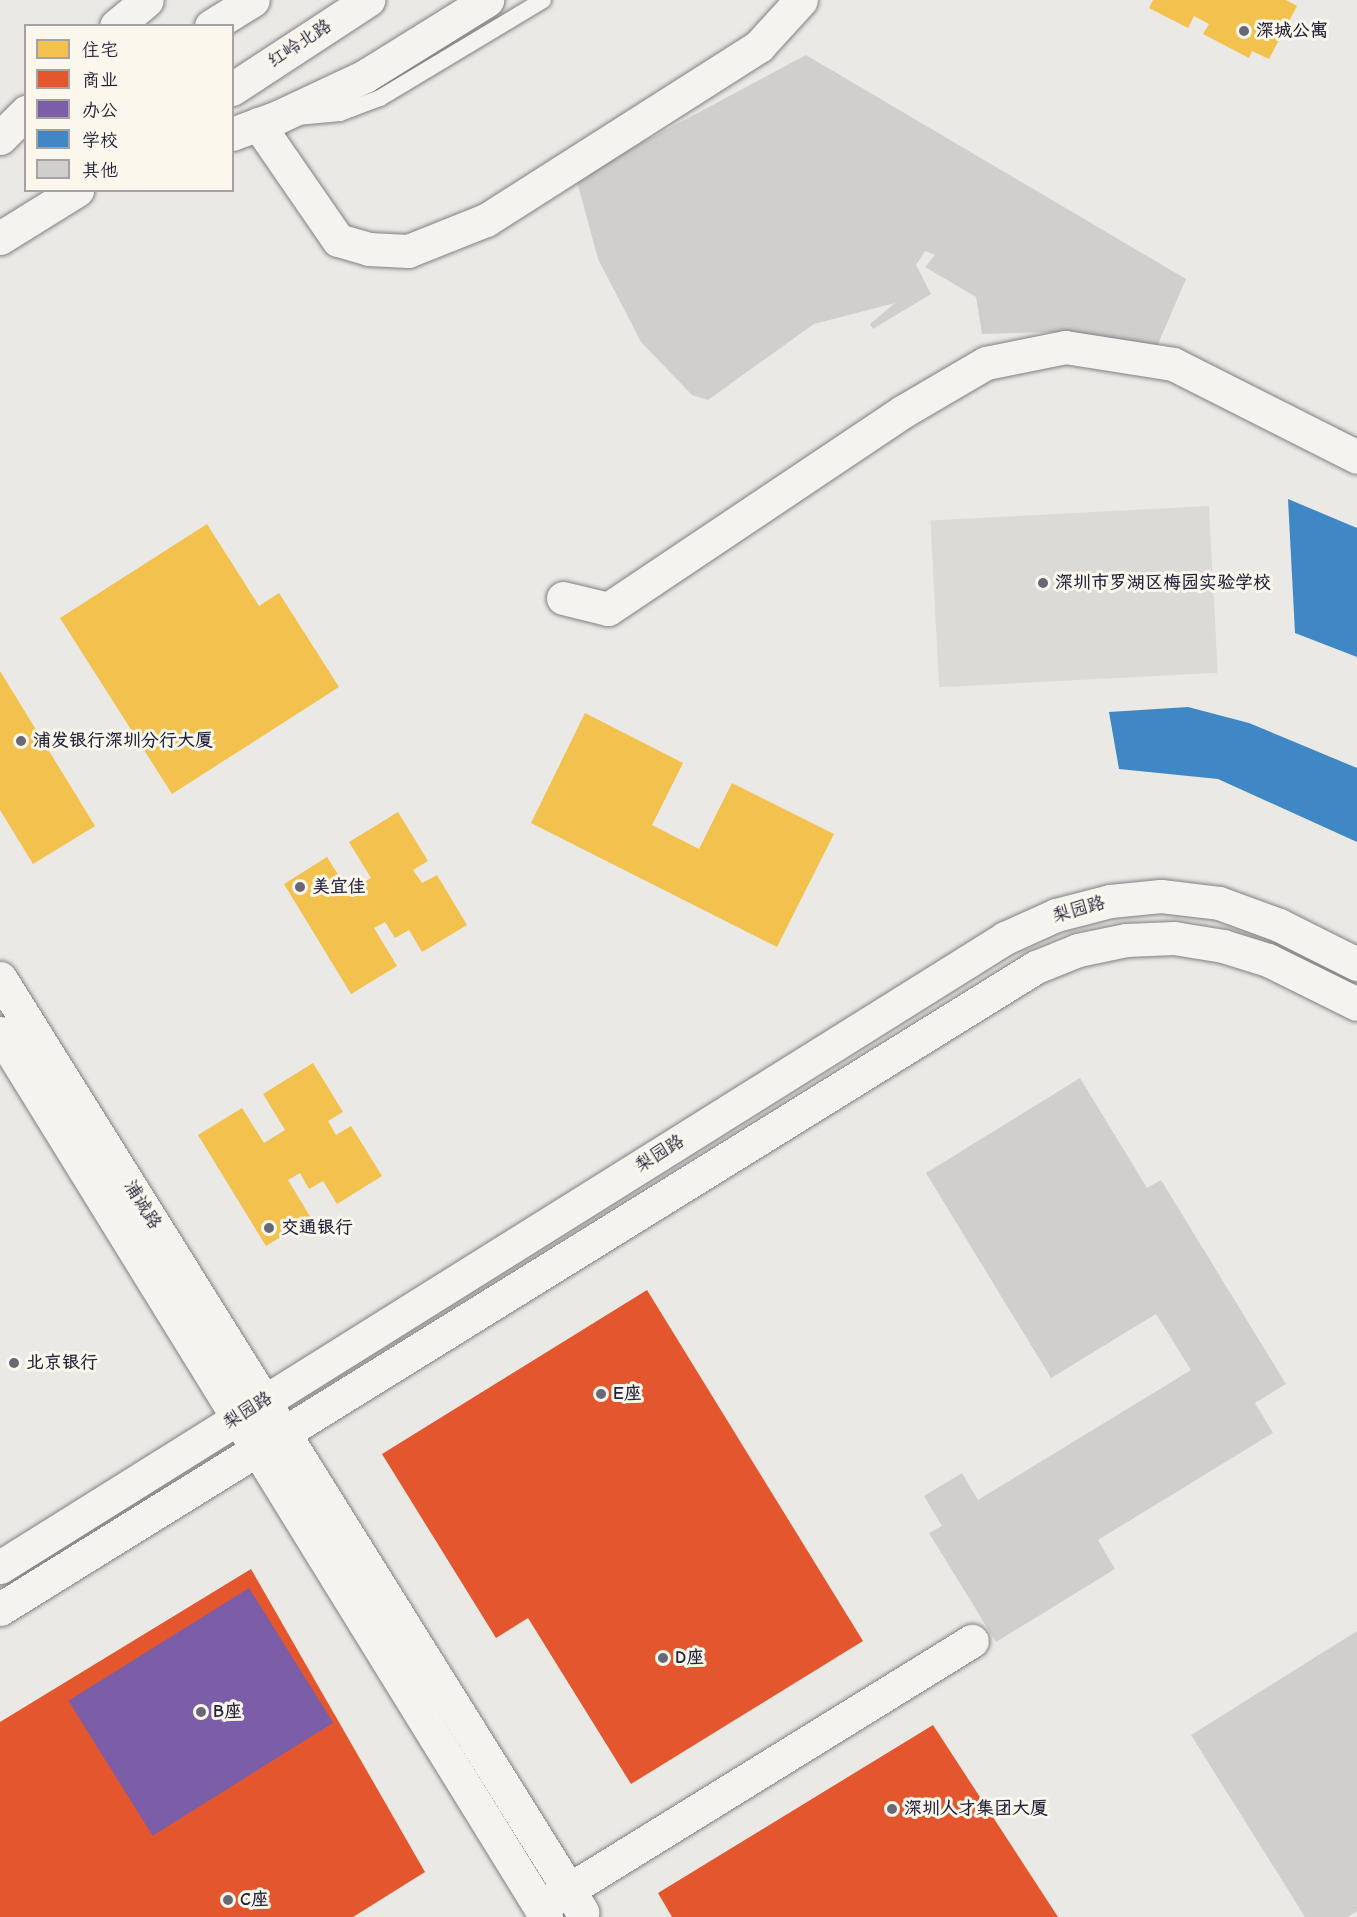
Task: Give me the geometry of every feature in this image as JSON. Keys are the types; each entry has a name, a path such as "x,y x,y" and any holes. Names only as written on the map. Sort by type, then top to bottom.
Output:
{"street":[{"path":"214,24 253,0"},
{"name":"红岭北路","path":"234,88 368,0"},
{"path":"488,0 365,76 256,125 338,240 369,249 408,251 486,220 759,46 801,0"},
{"path":"0,138 24,114"},
{"path":"0,153 24,138"},
{"path":"0,238 74,192"},
{"path":"562,598 608,609 902,412 986,363 1065,347 1173,364 1357,457"},
{"name":"梨园路","path":"0,1567 1005,938 1056,915 1110,901 1161,896 1219,903 1279,925 1357,963"},
{"name":"梨园路","path":"0,1609 1036,967 1078,950 1126,940 1174,938 1223,946 1268,960 1357,1004"},
{"name":"浦诚路","path":"0,978 270,1441"},
{"name":"浦诚路","path":"0,1033 251,1410"},
{"path":"270,1441 575,1904"},
{"path":"270,1441 537,1914 575,1904 972,1641"}],"lane":[{"path":"256,125 340,113 380,98 543,0"}],"shaded area":[{"path":"1209,506 1218,673 939,687 930,521"}],"building: 住宅":[{"name":"深城公寓","path":"1153,0 1286,0 1297,6 1269,59 1252,51 1249,58 1203,34 1209,24 1194,16 1188,28 1149,8"},
{"path":"207,524 259,606 279,593 339,687 172,794 60,618"},
{"name":"浦发银行深圳分行大厦","path":"0,671 95,826 33,864 0,810"},
{"path":"585,713 683,763 652,825 699,849 732,783 834,834 777,947 531,823"},
{"path":"398,812 428,861 413,870 422,883 437,875 467,925 422,952 409,930 395,938 385,922 374,928 397,966 351,994 284,884 327,857 349,892 371,878 349,842"},
{"path":"313,1063 343,1112 328,1121 336,1135 351,1126 382,1176 337,1204 323,1181 309,1189 300,1173 288,1180 311,1218 266,1246 198,1135 242,1108 264,1143 285,1130 263,1094"},
{"name":"E座","path":"641,1298 658,1325 644,1334 648,1342 656,1337 660,1344 666,1340 675,1354 657,1365 661,1373 681,1361 692,1378 688,1381 697,1395 700,1393 711,1410 697,1418 700,1422 713,1413 733,1444 696,1468 683,1447 676,1451 689,1470 656,1491 639,1465 655,1455 646,1441 633,1449 627,1439 636,1434 622,1411 606,1421 595,1404 581,1412 594,1432 547,1460 532,1435 536,1433 523,1413 519,1416 502,1387 548,1359 561,1379 569,1373 555,1351 569,1342 572,1347 585,1339 583,1335 599,1325 614,1347 620,1343 605,1320"},
{"name":"D座","path":"609,1562 625,1588 610,1597 619,1612 632,1604 637,1614 628,1620 643,1642 659,1632 670,1649 683,1641 671,1621 717,1593 733,1618 729,1620 741,1641 746,1638 763,1666 716,1695 704,1674 695,1680 709,1702 695,1711 692,1706 678,1714 681,1718 665,1728 651,1705 644,1710 658,1733 623,1754 606,1727 620,1718 616,1711 608,1716 604,1709 598,1713 589,1698 607,1687 603,1680 583,1691 572,1674 576,1671 568,1657 564,1660 554,1642 567,1634 565,1631 551,1639 531,1608 569,1585 582,1605 588,1602 576,1582"},
{"name":"C座","path":"237,1882 250,1904 246,1907 253,1917 147,1917 181,1896 191,1910"}],"building: 商业":[{"path":"647,1290 863,1641 631,1784 528,1618 496,1638 382,1454"},
{"path":"251,1569 425,1872 353,1917 0,1917 0,1722"},
{"name":"深圳人才集团大厦","path":"933,1725 1058,1917 672,1917 658,1893"}],"building: 办公":[{"name":"B座","path":"249,1588 333,1723 153,1836 68,1701"}],"building: 学校":[{"path":"1288,499 1357,528 1357,657 1295,633"},
{"path":"1188,707 1249,723 1357,768 1357,842 1218,779 1119,769 1109,712"}],"building: 其他":[{"path":"806,55 1186,279 1155,351 1054,332 982,334 976,297 925,267 935,255 925,251 916,265 931,294 873,329 870,324 895,303 814,324 708,400 692,395 641,342 598,259 576,178"},
{"path":"1080,1078 1147,1188 1161,1180 1286,1384 1255,1403 1273,1433 1098,1540 1115,1569 996,1642 929,1533 942,1526 924,1496 962,1473 978,1500 1191,1370 1156,1314 1051,1378 926,1173"},
{"path":"1357,1631 1357,1911 1348,1917 1305,1917 1191,1735"}],"place":[{"name":"深城公寓","path":"1244,31"},
{"name":"深圳市罗湖区梅园实验学校","path":"1043,583"},
{"name":"浦发银行深圳分行大厦","path":"21,741"},
{"name":"美宜佳","path":"300,887"},
{"name":"交通银行","path":"269,1228"},
{"name":"北京银行","path":"14,1363"},
{"name":"E座","path":"601,1394"},
{"name":"D座","path":"663,1658"},
{"name":"B座","path":"201,1712"},
{"name":"深圳人才集团大厦","path":"892,1809"},
{"name":"C座","path":"228,1900"}]}
